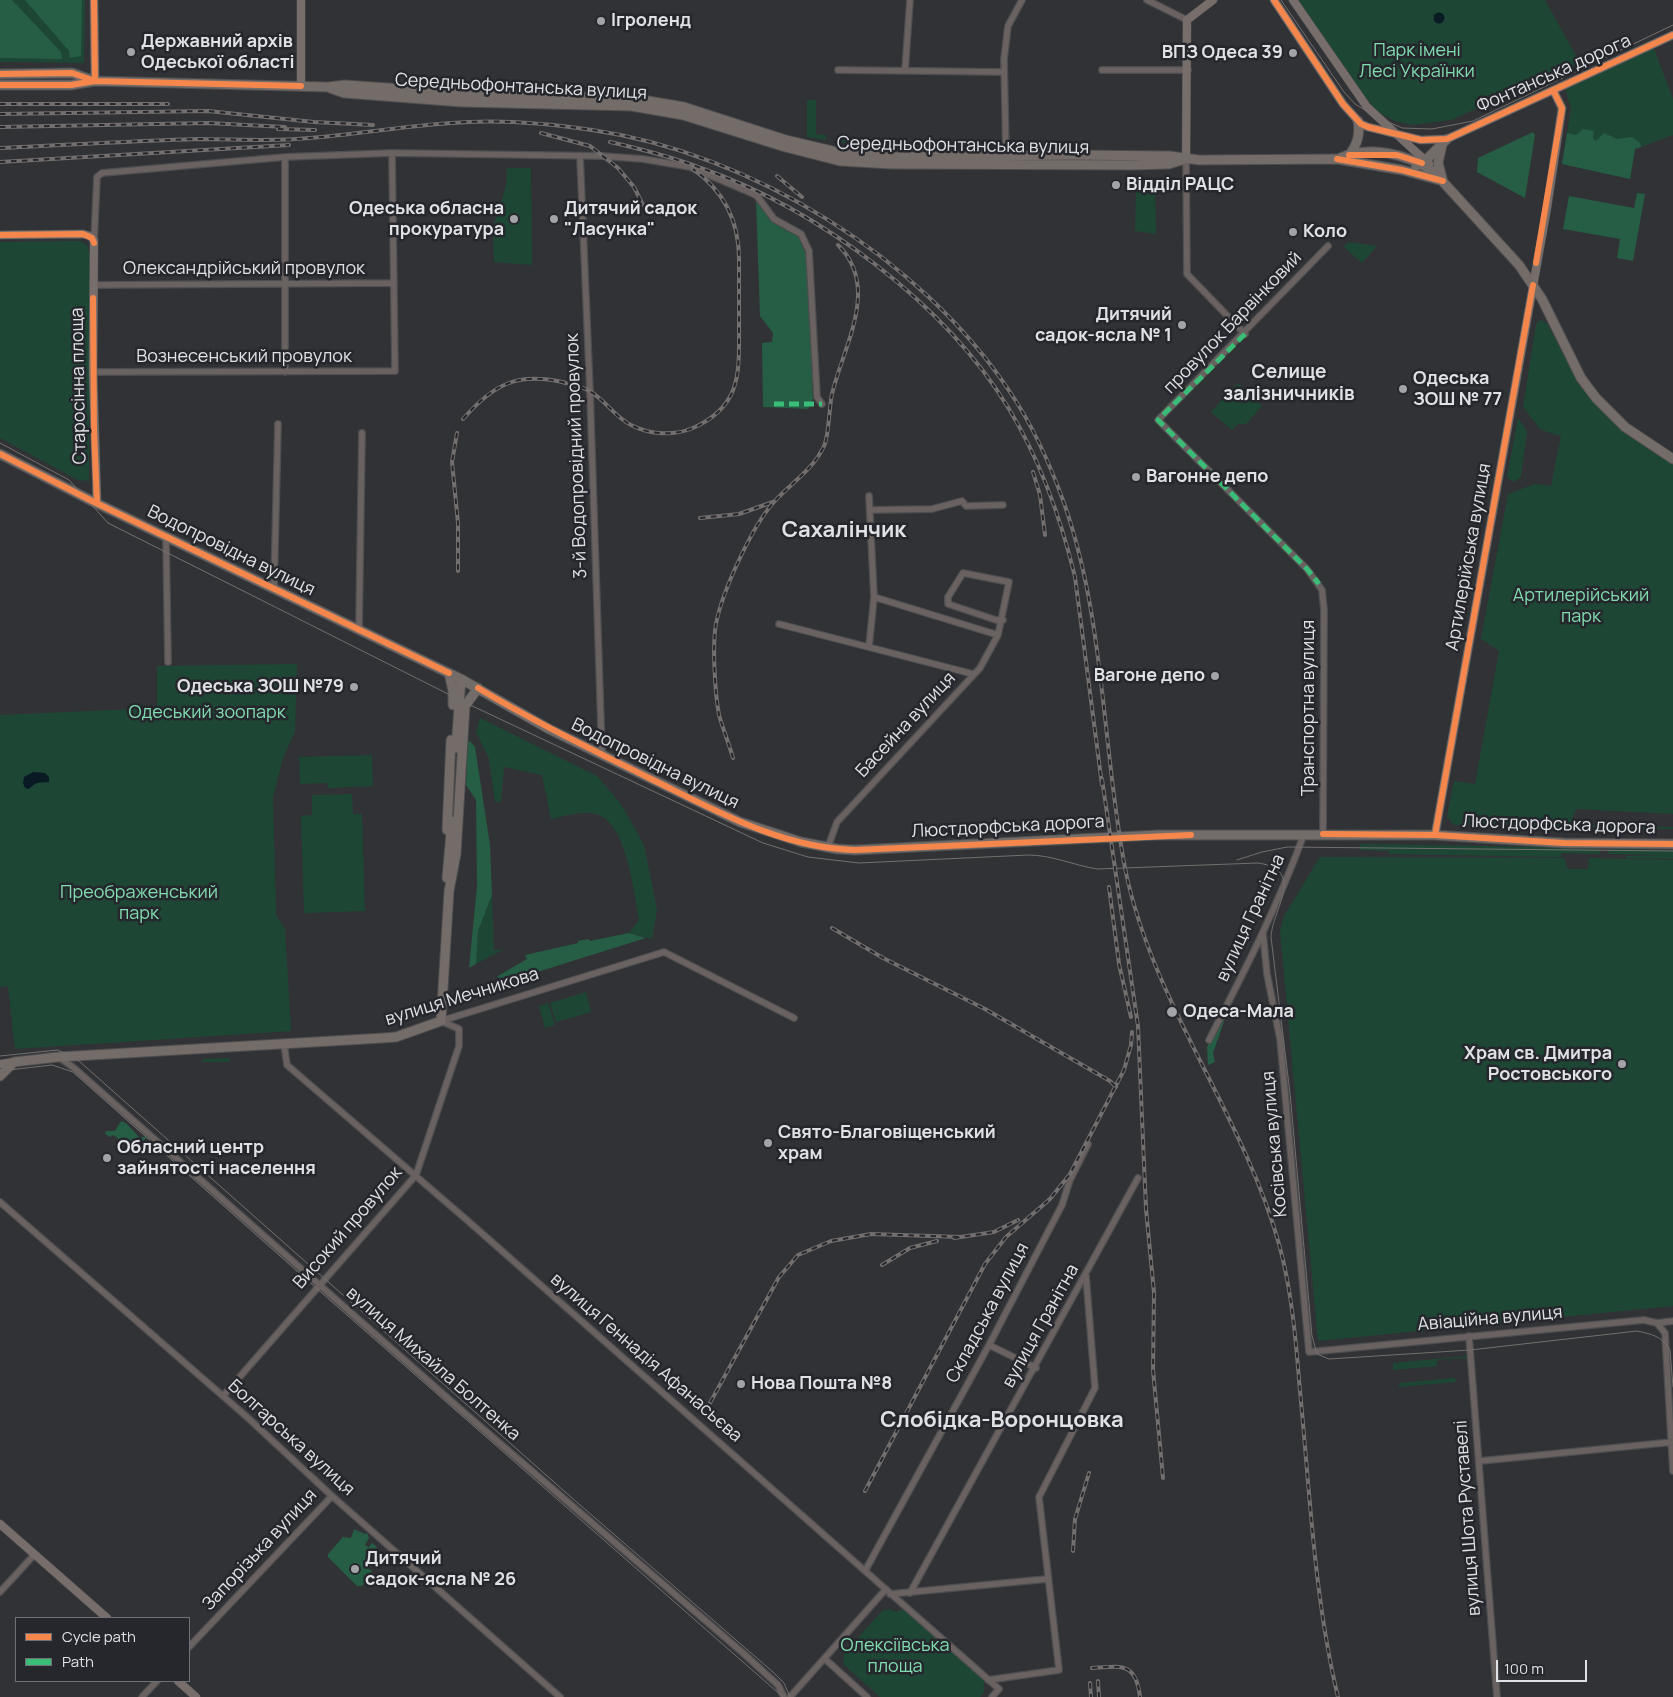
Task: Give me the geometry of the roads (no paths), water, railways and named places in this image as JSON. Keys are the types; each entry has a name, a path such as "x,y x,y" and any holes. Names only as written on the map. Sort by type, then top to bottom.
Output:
{"main road":[{"path":"94,0 94,81"},
{"path":"301,0 301,86"},
{"path":"1186,159 1188,20 1213,0"},
{"path":"1274,0 1343,104 1358,120 1368,127 1398,135 1445,141"},
{"path":"1293,0 1367,107 1424,162"},
{"name":"Фонтанська дорога","path":"1445,141 1673,35"},
{"name":"Середньофонтанська вулиця","path":"0,74 72,73 94,81"},
{"name":"Середньофонтанська вулиця","path":"0,85 71,85 94,81 328,87 345,85 461,93 631,98 684,107 786,140 841,153 891,156 1170,156 1186,159 1337,159 1402,170 1443,181"},
{"name":"Середньофонтанська вулиця","path":"328,87 344,93 460,102 631,106 683,115 793,150 828,159 856,162 942,165 1169,164 1186,159"},
{"name":"Артилерійська вулиця","path":"1435,835 1562,115 1562,108 1553,90"},
{"path":"1358,120 1364,118 1367,107"},
{"path":"1349,154 1357,142 1360,132 1358,120"},
{"path":"1402,170 1424,162 1445,141"},
{"path":"1445,141 1438,163 1443,181 1519,265 1542,299 1581,378 1596,398 1625,427 1673,459"},
{"name":"Середньофонтанська вулиця","path":"1337,159 1349,154 1397,155 1424,162 1443,181"},
{"path":"0,235 83,234 92,238 94,243"},
{"name":"Старосінна площа","path":"94,243 93,372 97,503"},
{"name":"Водопровідна вулиця","path":"0,454 461,679 549,729 748,826 796,841 828,848"},
{"path":"449,674 453,691 446,824 453,869"},
{"path":"449,890 447,868 453,819 461,679"},
{"path":"441,1022 449,890 456,854 465,706 478,688"},
{"name":"Люстдорфська дорога","path":"828,848 855,850 1149,835 1304,834 1435,835 1564,843 1673,844"},
{"name":"вулиця Мечникова","path":"0,1064 58,1057 396,1037 441,1022"},
{"path":"0,1076 14,1062"},
{"path":"0,1524 106,1617"},
{"path":"179,1682 196,1697"}],"street":[{"path":"906,71 910,0"},
{"path":"1006,156 1004,72 1008,26 1022,0"},
{"path":"1147,0 1188,20"},
{"path":"838,70 1004,72"},
{"path":"1102,70 1188,70"},
{"path":"392,153 394,283"},
{"path":"94,243 97,177 99,174 285,157 392,153 580,156 643,159 690,167 757,196 774,218 801,234 809,251 817,397 822,404"},
{"name":"3-й Водопровідний провулок","path":"580,156 602,755"},
{"path":"285,157 285,372"},
{"path":"1186,159 1187,274 1244,334"},
{"name":"провулок Барвінковий","path":"1319,584 1307,569 1158,420 1328,246"},
{"name":"Олександрійський провулок","path":"93,285 394,283"},
{"name":"Вознесенський провулок","path":"93,372 395,371 394,283"},
{"path":"274,588 278,424"},
{"path":"358,629 362,432"},
{"path":"869,496 874,597 869,647"},
{"path":"870,510 932,509 962,501 966,506 1003,505"},
{"path":"166,536 168,662"},
{"name":"Басейна вулиця","path":"828,848 837,822 980,668 998,635 1003,620 1009,582 964,573 948,597 948,604 996,620 1003,620"},
{"name":"Транспортна вулиця","path":"1319,584 1322,590 1324,610 1323,834"},
{"path":"874,597 998,635"},
{"path":"779,624 973,674"},
{"name":"вулиця Гранітна","path":"1209,1040 1263,934 1287,880 1304,834"},
{"name":"Косівська вулиця","path":"1263,934 1267,974 1280,1038 1309,1352"},
{"name":"вулиця Мечникова","path":"441,1022 664,952 794,1018"},
{"name":"Високий провулок","path":"223,1396 416,1175 460,1046 459,1029 441,1022"},
{"name":"вулиця Геннадія Афанасьєва","path":"284,1044 287,1065 416,1175 999,1689 992,1697"},
{"name":"вулиця Михайла Болтенка","path":"58,1057 72,1066 742,1653 778,1686 784,1697"},
{"name":"Складська вулиця","path":"866,1571 989,1345 1062,1205 1070,1180 1088,1144"},
{"name":"вулиця Гранітна","path":"910,1593 1036,1368 1138,1178"},
{"name":"Болгарська вулиця","path":"0,1202 223,1396 332,1496 560,1697"},
{"path":"988,1680 1059,1670 1039,1497 1095,1388 1086,1276"},
{"name":"Авіаційна вулиця","path":"1309,1352 1644,1320 1657,1323 1673,1322"},
{"path":"1657,1323 1665,1333 1673,1471"},
{"name":"вулиця Шота Руставелі","path":"1469,1336 1497,1697"},
{"path":"989,1345 1036,1368"},
{"path":"1480,1461 1672,1443"},
{"name":"Запорізька вулиця","path":"190,1646 332,1496"},
{"path":"0,1592 34,1555"},
{"path":"790,1697 888,1592 910,1593 1047,1579"},
{"path":"825,1660 866,1697"},
{"path":"142,1697 156,1682"}],"water":[{"path":"1439,12 1445,18 1439,24 1433,18"},
{"path":"33,772 45,773 49,777 49,782 36,784 29,789 25,788 23,783 24,777"}],"tram line":[{"path":"1281,0 1344,92 1355,104 1375,116 1402,128 1432,129 1473,121 1673,25"},
{"path":"0,443 69,480 108,523 466,703 763,843 808,857 859,863 1037,855 1097,869 1258,863 1273,867 1281,874 1284,882 1271,937 1290,1093 1312,1336 1317,1354 1329,1359 1470,1350 1637,1331 1660,1339 1667,1345 1670,1350 1673,1387"},
{"path":"1237,860 1287,847 1673,851"},
{"path":"0,1056 58,1050 79,1061 572,1498 773,1672 784,1683 790,1697"},
{"path":"0,1071 52,1065 73,1072 307,1280 783,1697"}],"railway":[{"path":"0,104 168,104"},
{"path":"0,114 208,111 314,122 373,125"},
{"path":"0,148 198,139 295,139 449,123 484,122 561,126 652,142 712,162 771,188 827,219 881,256 929,298 973,343 1010,392 1034,432 1064,503 1088,592 1117,822 1125,868 1138,918 1155,965 1263,1195 1279,1244 1287,1280 1295,1335 1318,1583 1323,1621 1338,1697"},
{"path":"0,127 208,123 285,127"},
{"path":"278,129 315,130"},
{"path":"541,133 590,146 618,168 634,187 643,205"},
{"path":"610,142 679,160 745,186 789,208 833,234 875,264 914,297 950,332 982,370 1020,428 1040,469 1063,533 1075,577 1102,785"},
{"path":"0,162 289,145"},
{"path":"463,419 485,397 495,390 518,380 531,379 546,379 584,388 596,396 625,422 646,431 662,433 686,431 709,419 721,409 729,399 734,386 739,359 738,245 733,220 728,208 713,187 693,169"},
{"path":"777,176 802,197"},
{"path":"733,758 719,715 714,656 716,624 731,578 756,527 774,502 814,462 826,441 832,394 850,337 858,298 857,279 851,262 838,245"},
{"path":"457,433 452,462 458,523 458,571"},
{"path":"1033,472 1040,495 1045,535"},
{"path":"700,518 739,514 773,502"},
{"path":"1102,779 1138,1026 1146,1209 1154,1293 1153,1370 1163,1478"},
{"path":"1109,887 1119,964 1131,1017"},
{"path":"832,928 883,958 985,1009 1110,1081 1116,1087"},
{"path":"865,1491 985,1264 1006,1237 1050,1199 1070,1174 1124,1070 1131,1045 1132,1032"},
{"path":"954,1238 994,1232 1018,1220"},
{"path":"705,1412 779,1277 798,1255 831,1241 871,1234 961,1237"},
{"path":"882,1265 910,1248 937,1241"},
{"path":"1073,1551 1075,1519 1089,1473"},
{"path":"1092,1668 1119,1667 1131,1672 1135,1677 1140,1697"},
{"path":"1098,1681 1099,1697"},
{"path":"1090,1683 1091,1697"}],"place":[{"name":"Ігроленд","path":"601,21"},
{"name":"Державний архів Одеської області","path":"131,52"},
{"name":"ВПЗ Одеса 39","path":"1293,53"},
{"name":"Відділ РАЦС","path":"1116,185"},
{"name":"Одеська обласна прокуратура","path":"514,219"},
{"name":"Дитячий садок \"Ласунка\"","path":"554,219"},
{"name":"Коло","path":"1293,232"},
{"name":"Дитячий садок-ясла № 1","path":"1182,325"},
{"name":"Одеська ЗОШ № 77","path":"1403,389"},
{"name":"Вагонне депо","path":"1136,477"},
{"name":"Вагоне депо","path":"1215,676"},
{"name":"Одеська ЗОШ №79","path":"354,687"},
{"name":"Одеса-Мала","path":"1172,1012"},
{"name":"Храм св. Дмитра Ростовського","path":"1622,1064"},
{"name":"Свято-Благовіщенський храм","path":"768,1143"},
{"name":"Обласний центр зайнятості населення","path":"107,1158"},
{"name":"Нова Пошта №8","path":"741,1384"},
{"name":"Дитячий садок-ясла № 26","path":"355,1569"}],"district":[{"name":"Селище залізничників","path":"1289,384"},
{"name":"Сахалінчик","path":"844,531"},
{"name":"Слобідка-Воронцовка","path":"1002,1421"}],"park label":[{"name":"Парк імені Лесі Українки","path":"1417,61"},
{"name":"Артилерійський парк","path":"1581,606"},
{"name":"Одеський зоопарк","path":"207,713"},
{"name":"Преображенський парк","path":"139,903"},
{"name":"Олексіївська площа","path":"895,1656"}]}
